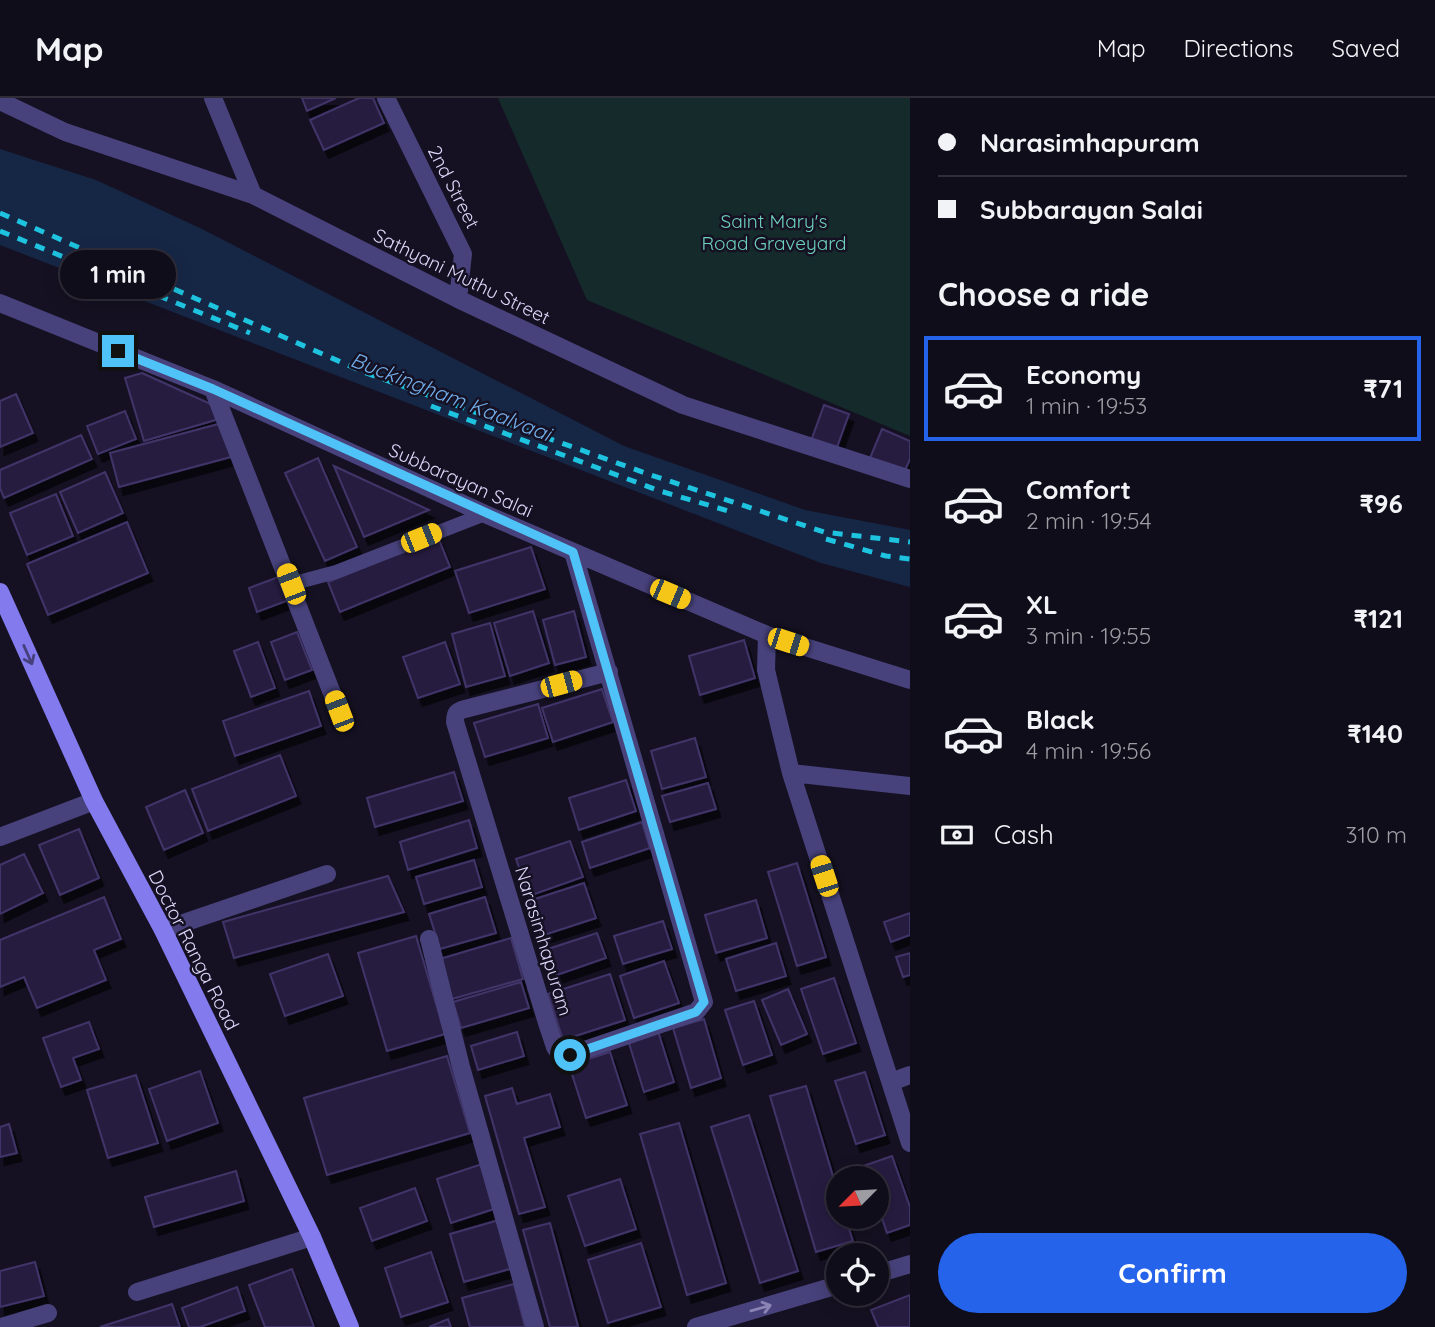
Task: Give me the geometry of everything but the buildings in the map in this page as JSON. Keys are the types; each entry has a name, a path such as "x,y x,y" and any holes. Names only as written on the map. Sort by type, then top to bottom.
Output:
{"main road":[{"name":"Doctor Ranga Road","path":"0,592 94,801 163,930 312,1237 350,1327"}],"street":[{"path":"213,98 253,195"},
{"name":"2nd Street","path":"386,98 464,254 458,299"},
{"name":"Sathyani Muthu Street","path":"0,101 65,132 253,195 458,299 683,405 910,479"},
{"name":"Subbarayan Salai","path":"0,303 213,389 485,514 767,635 910,680"},
{"path":"213,389 339,711"},
{"name":"Narasimhapuram","path":"573,552 609,672 704,1002 696,1012 570,1055 560,1054 548,1026 455,715 465,709 609,672"},
{"path":"767,635 766,670 791,774 910,1143"},
{"path":"791,774 910,786"},
{"path":"0,837 94,801"},
{"path":"163,930 327,874"},
{"path":"429,939 461,1067 535,1327"},
{"path":"891,1082 910,1075"},
{"path":"138,1292 312,1237"},
{"path":"889,1270 910,1264"},
{"path":"696,1327 826,1289"},
{"path":"1,1327 48,1314"}],"lane":[{"path":"291,584 336,572 485,514"}],"green space":[{"name":"Saint Mary's Road Graveyard","path":"498,98 910,98 910,436 587,300"}],"water":[{"name":"Buckingham Kaalvaai","path":"0,149 96,180 200,228 624,446 805,510 910,530 910,587 821,563 0,245"}],"railway":[{"path":"0,213 366,373 648,474 824,532 910,542"},
{"path":"0,231 250,333"},
{"path":"431,406 660,491 732,512"},
{"path":"826,539 886,556 910,559"}],"route":[{"path":"118,351 213,389 573,552 704,1002 696,1012 570,1055"}]}
